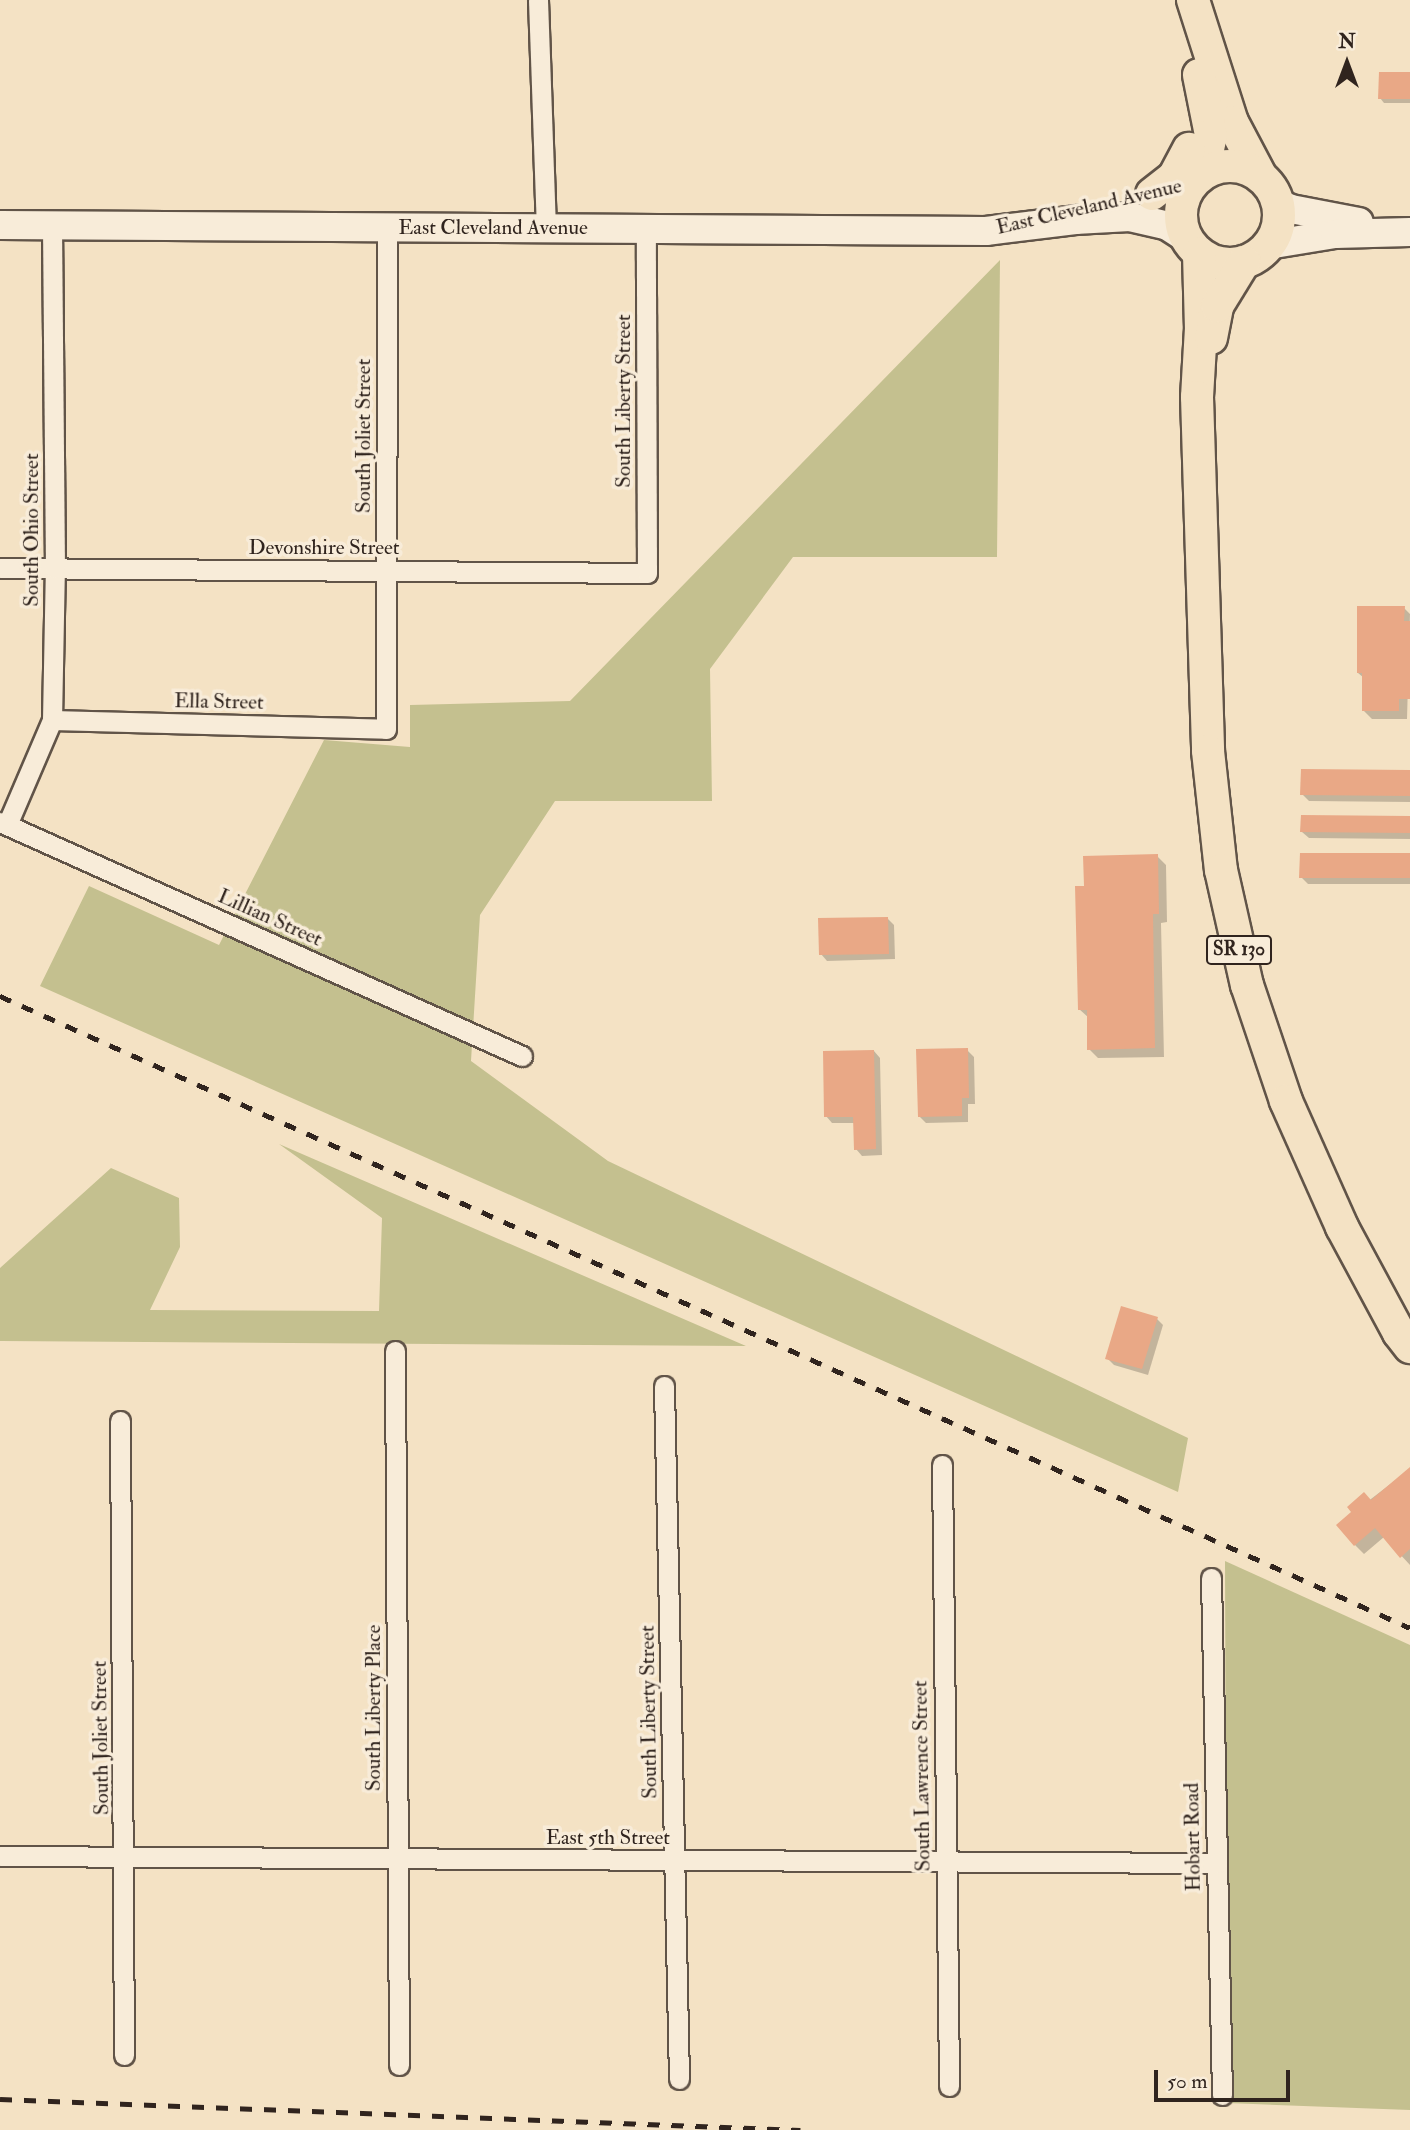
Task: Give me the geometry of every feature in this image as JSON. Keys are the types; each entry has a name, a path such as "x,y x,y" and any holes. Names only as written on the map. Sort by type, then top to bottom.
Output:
{"main road":[{"path":"1152,194 1174,177 1185,159 1198,117 1200,90 1193,0"},
{"path":"1193,0 1232,122 1260,175 1271,187 1278,202 1279,218 1217,306 1209,345 1200,433"},
{"path":"1200,90 1211,135 1197,178 1180,210 1193,246 1201,328 1197,397 1200,433"},
{"path":"1197,178 1232,166 1260,175"},
{"name":"East Cleveland Avenue","path":"986,231 1062,213 1120,204 1197,178"},
{"path":"1278,202 1291,209 1341,220 1410,230"},
{"name":"East Cleveland Avenue","path":"0,225 986,231 1075,220 1130,217 1166,225 1193,246"},
{"path":"1193,246 1213,261 1335,234 1410,230"},
{"name":"SR 130","path":"1200,433 1208,751 1221,870 1247,985 1286,1101 1342,1227 1399,1333 1410,1347"}],"street":[{"path":"538,0 546,228"},
{"name":"South Ohio Street","path":"4,824 52,720 55,568 52,226"},
{"name":"South Joliet Street","path":"386,729 387,227"},
{"name":"South Liberty Street","path":"646,229 647,573"},
{"name":"Devonshire Street","path":"0,568 647,573"},
{"name":"Ella Street","path":"52,720 386,729"},
{"name":"Lillian Street","path":"4,824 522,1056"},
{"name":"South Liberty Place","path":"395,1351 400,2066"},
{"name":"South Liberty Street","path":"664,1386 679,2079"},
{"name":"South Joliet Street","path":"120,1421 125,1857 124,2055"},
{"name":"South Lawrence Street","path":"942,1465 948,2086"},
{"name":"Hobart Road","path":"1210,1578 1222,2095"},
{"name":"East 5th Street","path":"0,1856 1217,1863"}],"shaded area":[{"path":"1000,260 997,557 793,557 710,669 712,801 555,801 480,915 471,1061 608,1161 1188,1438 1178,1492 40,986 89,886 219,945 324,740 410,747 410,705 570,701"},
{"path":"279,1144 746,1346 0,1341 0,1268 111,1168 179,1198 180,1247 150,1310 379,1311 382,1218"},
{"path":"1225,1561 1410,1645 1410,2110 1227,2103"}],"building":[{"path":"1379,72 1410,72 1410,99 1378,99"},
{"path":"1357,606 1405,606 1404,621 1410,621 1410,699 1399,699 1399,711 1362,711 1362,673 1357,673"},
{"path":"1301,769 1410,770 1410,796 1300,795"},
{"path":"1301,815 1410,816 1410,833 1300,832"},
{"path":"1300,853 1410,853 1410,878 1299,878"},
{"path":"1158,854 1159,914 1153,914 1155,1048 1087,1050 1087,1010 1078,1010 1075,886 1084,886 1083,856"},
{"path":"888,917 889,954 819,955 818,918"},
{"path":"968,1048 969,1098 962,1098 962,1116 918,1117 916,1049"},
{"path":"874,1050 876,1149 854,1150 853,1117 824,1117 823,1051"},
{"path":"1121,1306 1158,1317 1142,1369 1105,1359"},
{"path":"1410,1467 1410,1549 1400,1558 1375,1528 1354,1546 1336,1525 1351,1512 1347,1507 1364,1492 1371,1500"}],"railway":[{"path":"0,996 1410,1628"},
{"path":"0,2099 800,2130"}]}
